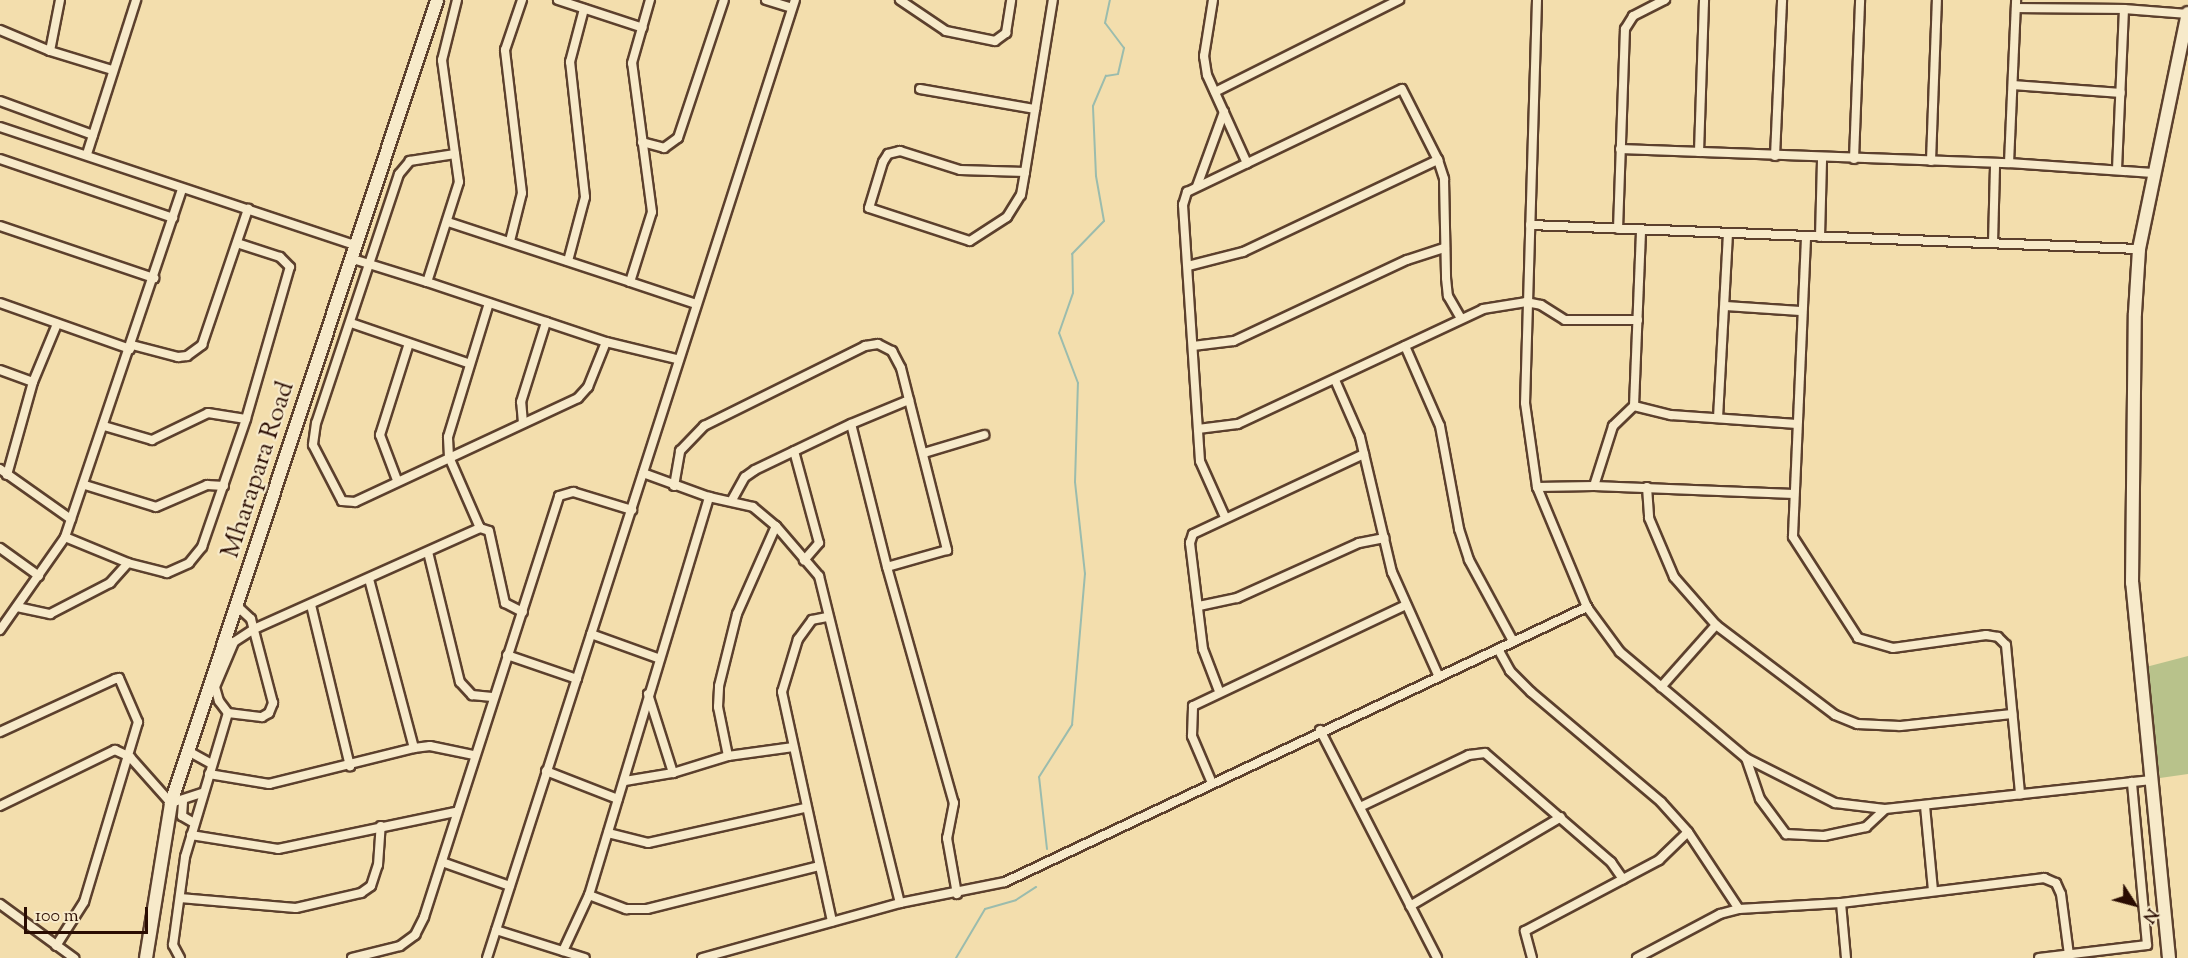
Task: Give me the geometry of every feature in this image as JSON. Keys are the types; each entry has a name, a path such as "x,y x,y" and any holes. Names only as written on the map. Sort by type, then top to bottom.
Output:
{"main road":[{"name":"Mharapara Road","path":"146,958 188,751 238,607 437,0"},
{"path":"2169,958 2131,546 2139,249 2153,173 2188,14"}],"street":[{"path":"50,51 60,0"},
{"path":"87,154 135,0"},
{"path":"428,282 459,182 442,60 457,0"},
{"path":"510,241 522,193 505,50 522,0"},
{"path":"558,0 643,28"},
{"path":"630,282 652,212 632,63 650,0"},
{"path":"642,142 664,148 678,138 724,0"},
{"path":"488,958 546,771 632,510 677,359 794,4 766,0"},
{"path":"900,0 946,31 995,41 1006,33 1011,0"},
{"path":"1025,172 960,170 900,150 888,154 883,162 869,208 970,241 1007,217 1021,195 1025,172 1053,0"},
{"path":"1213,0 1204,56 1215,92 1246,163"},
{"path":"1215,92 1399,0"},
{"path":"1537,0 1526,303 1525,403 1537,487 1587,607 1620,652 1746,758 1835,803 1885,809 2151,780"},
{"path":"1618,229 1625,29 1633,16 1665,0"},
{"path":"1699,152 1704,0"},
{"path":"1775,156 1782,0"},
{"path":"1854,159 1860,0"},
{"path":"1931,161 1937,0"},
{"path":"2009,163 2016,4 2188,14"},
{"path":"568,261 585,197 570,62 584,9"},
{"path":"2117,170 2124,9"},
{"path":"0,30 50,51 112,70"},
{"path":"2013,85 2121,93"},
{"path":"920,89 1035,109"},
{"path":"1225,517 1200,461 1183,205 1187,192 1402,89 1438,160 1447,208 1445,248 1448,296 1460,317"},
{"path":"0,101 93,135"},
{"path":"1197,186 1224,112"},
{"path":"0,127 87,154 182,189 357,246"},
{"path":"1620,149 2009,163 2153,173"},
{"path":"456,154 410,161 404,166 312,435 312,446 342,501 349,504 585,392 606,342"},
{"path":"1820,237 1822,158"},
{"path":"0,159 173,218"},
{"path":"1188,266 1243,252 1438,160"},
{"path":"1993,243 1995,164"},
{"path":"0,630 64,537 85,485 182,189"},
{"path":"0,303 131,347 178,357 187,356 202,345 248,209"},
{"path":"448,222 696,304"},
{"path":"0,225 154,278"},
{"path":"1530,225 1806,238 2139,249"},
{"path":"1594,486 1612,426 1634,406 1641,231"},
{"path":"1718,418 1726,306 1728,234"},
{"path":"1806,238 1800,312 1793,537 1858,638 1893,648 1998,637 2006,645 2020,794"},
{"path":"64,537 128,563 166,573 189,563 202,547 246,419 290,267 280,257 237,243"},
{"path":"1193,346 1234,341 1407,260 1445,248"},
{"path":"353,259 371,263 606,342 677,359"},
{"path":"480,528 449,457 450,422 489,303"},
{"path":"1198,429 1238,424 1335,380 1460,317 1483,309 1526,303 1541,304 1565,320 1638,320"},
{"path":"1726,306 1800,312"},
{"path":"523,423 521,402 546,322"},
{"path":"351,323 468,363"},
{"path":"57,324 33,382 4,472 71,519"},
{"path":"397,480 380,435 409,343"},
{"path":"675,486 680,451 692,434 865,346 879,344 892,351 901,369 947,550 887,567"},
{"path":"1405,346 1440,426 1469,560 1513,641"},
{"path":"0,370 33,382"},
{"path":"1335,380 1364,454 1392,572 1438,675"},
{"path":"732,500 745,477 851,424 909,400"},
{"path":"1634,406 1718,418 1797,424"},
{"path":"104,426 152,440 208,413 246,419"},
{"path":"851,424 887,567 954,803 947,838 957,894"},
{"path":"924,453 984,435"},
{"path":"794,451 819,543 804,560"},
{"path":"1219,691 1203,649 1191,538 1196,532 1225,517 1364,454"},
{"path":"643,473 709,497 732,500 753,507 776,526 819,576 827,617 900,903"},
{"path":"85,485 156,507 207,485 224,486"},
{"path":"1537,487 1594,486 1794,494"},
{"path":"1647,488 1649,518 1674,577 1716,625 1835,715 1857,724 1900,726 2012,714"},
{"path":"352,958 400,946 415,935 442,862 455,812 492,697 523,612 559,496 573,492 632,510"},
{"path":"563,951 589,895 709,497"},
{"path":"728,756 718,707 719,686 737,614 776,526"},
{"path":"238,607 251,619 254,629 273,703 270,713 262,717 228,713 219,700 215,687 234,642 254,629 480,528 489,531 505,603 523,612"},
{"path":"1199,606 1230,601 1359,543 1385,538"},
{"path":"0,548 39,576"},
{"path":"428,552 460,682 472,695 492,697"},
{"path":"17,607 50,614 110,583 128,563"},
{"path":"369,579 414,748"},
{"path":"311,605 350,766"},
{"path":"1212,783 1197,755 1190,715 1199,701 1406,605"},
{"path":"702,958 900,903 957,894 1005,882 1320,730 1587,607"},
{"path":"827,617 812,621 798,639 782,692 805,808 832,922"},
{"path":"1661,687 1716,625"},
{"path":"591,634 660,659"},
{"path":"1498,649 1510,671 1524,685 1661,802 1688,832 1739,909"},
{"path":"507,656 578,679"},
{"path":"0,732 119,678 138,722 130,757 84,902 56,946"},
{"path":"648,694 674,773"},
{"path":"180,958 173,945 191,836 202,793 228,713"},
{"path":"1320,730 1437,958"},
{"path":"209,774 269,784 350,766 414,748 430,746 474,755"},
{"path":"625,781 674,773 728,756 793,747"},
{"path":"0,806 115,750 130,757 177,802 182,816 194,824"},
{"path":"188,751 211,764"},
{"path":"1360,807 1479,752 1492,758 1561,817 1611,862 1623,879"},
{"path":"1746,758 1760,799 1786,834 1824,836 1866,827 1885,809"},
{"path":"546,771 618,799"},
{"path":"2039,958 2147,945 2132,782"},
{"path":"177,802 202,793"},
{"path":"1925,806 1933,890"},
{"path":"608,833 648,843 805,808"},
{"path":"191,836 278,849 455,812"},
{"path":"1410,906 1561,817"},
{"path":"180,898 296,908 361,892 371,886 378,865 381,826"},
{"path":"1533,958 1526,931 1659,860 1688,832"},
{"path":"442,862 510,886"},
{"path":"589,895 626,909 647,909 819,866"},
{"path":"1637,958 1719,914 1739,909 1841,903 2044,878 2056,883 2061,894 2069,955"},
{"path":"1841,903 1846,958"},
{"path":"0,904 74,958"},
{"path":"496,930 585,958"}],"green space":[{"path":"2188,656 2188,774 2160,778 2146,667"}],"waterway":[{"path":"1047,849 1039,777 1072,725 1085,574 1075,482 1078,383 1059,333 1073,293 1072,254 1104,221 1096,176 1093,106 1106,76 1118,74 1124,48 1105,23 1110,0"},
{"path":"956,958 985,909 1016,900 1036,887"}]}
